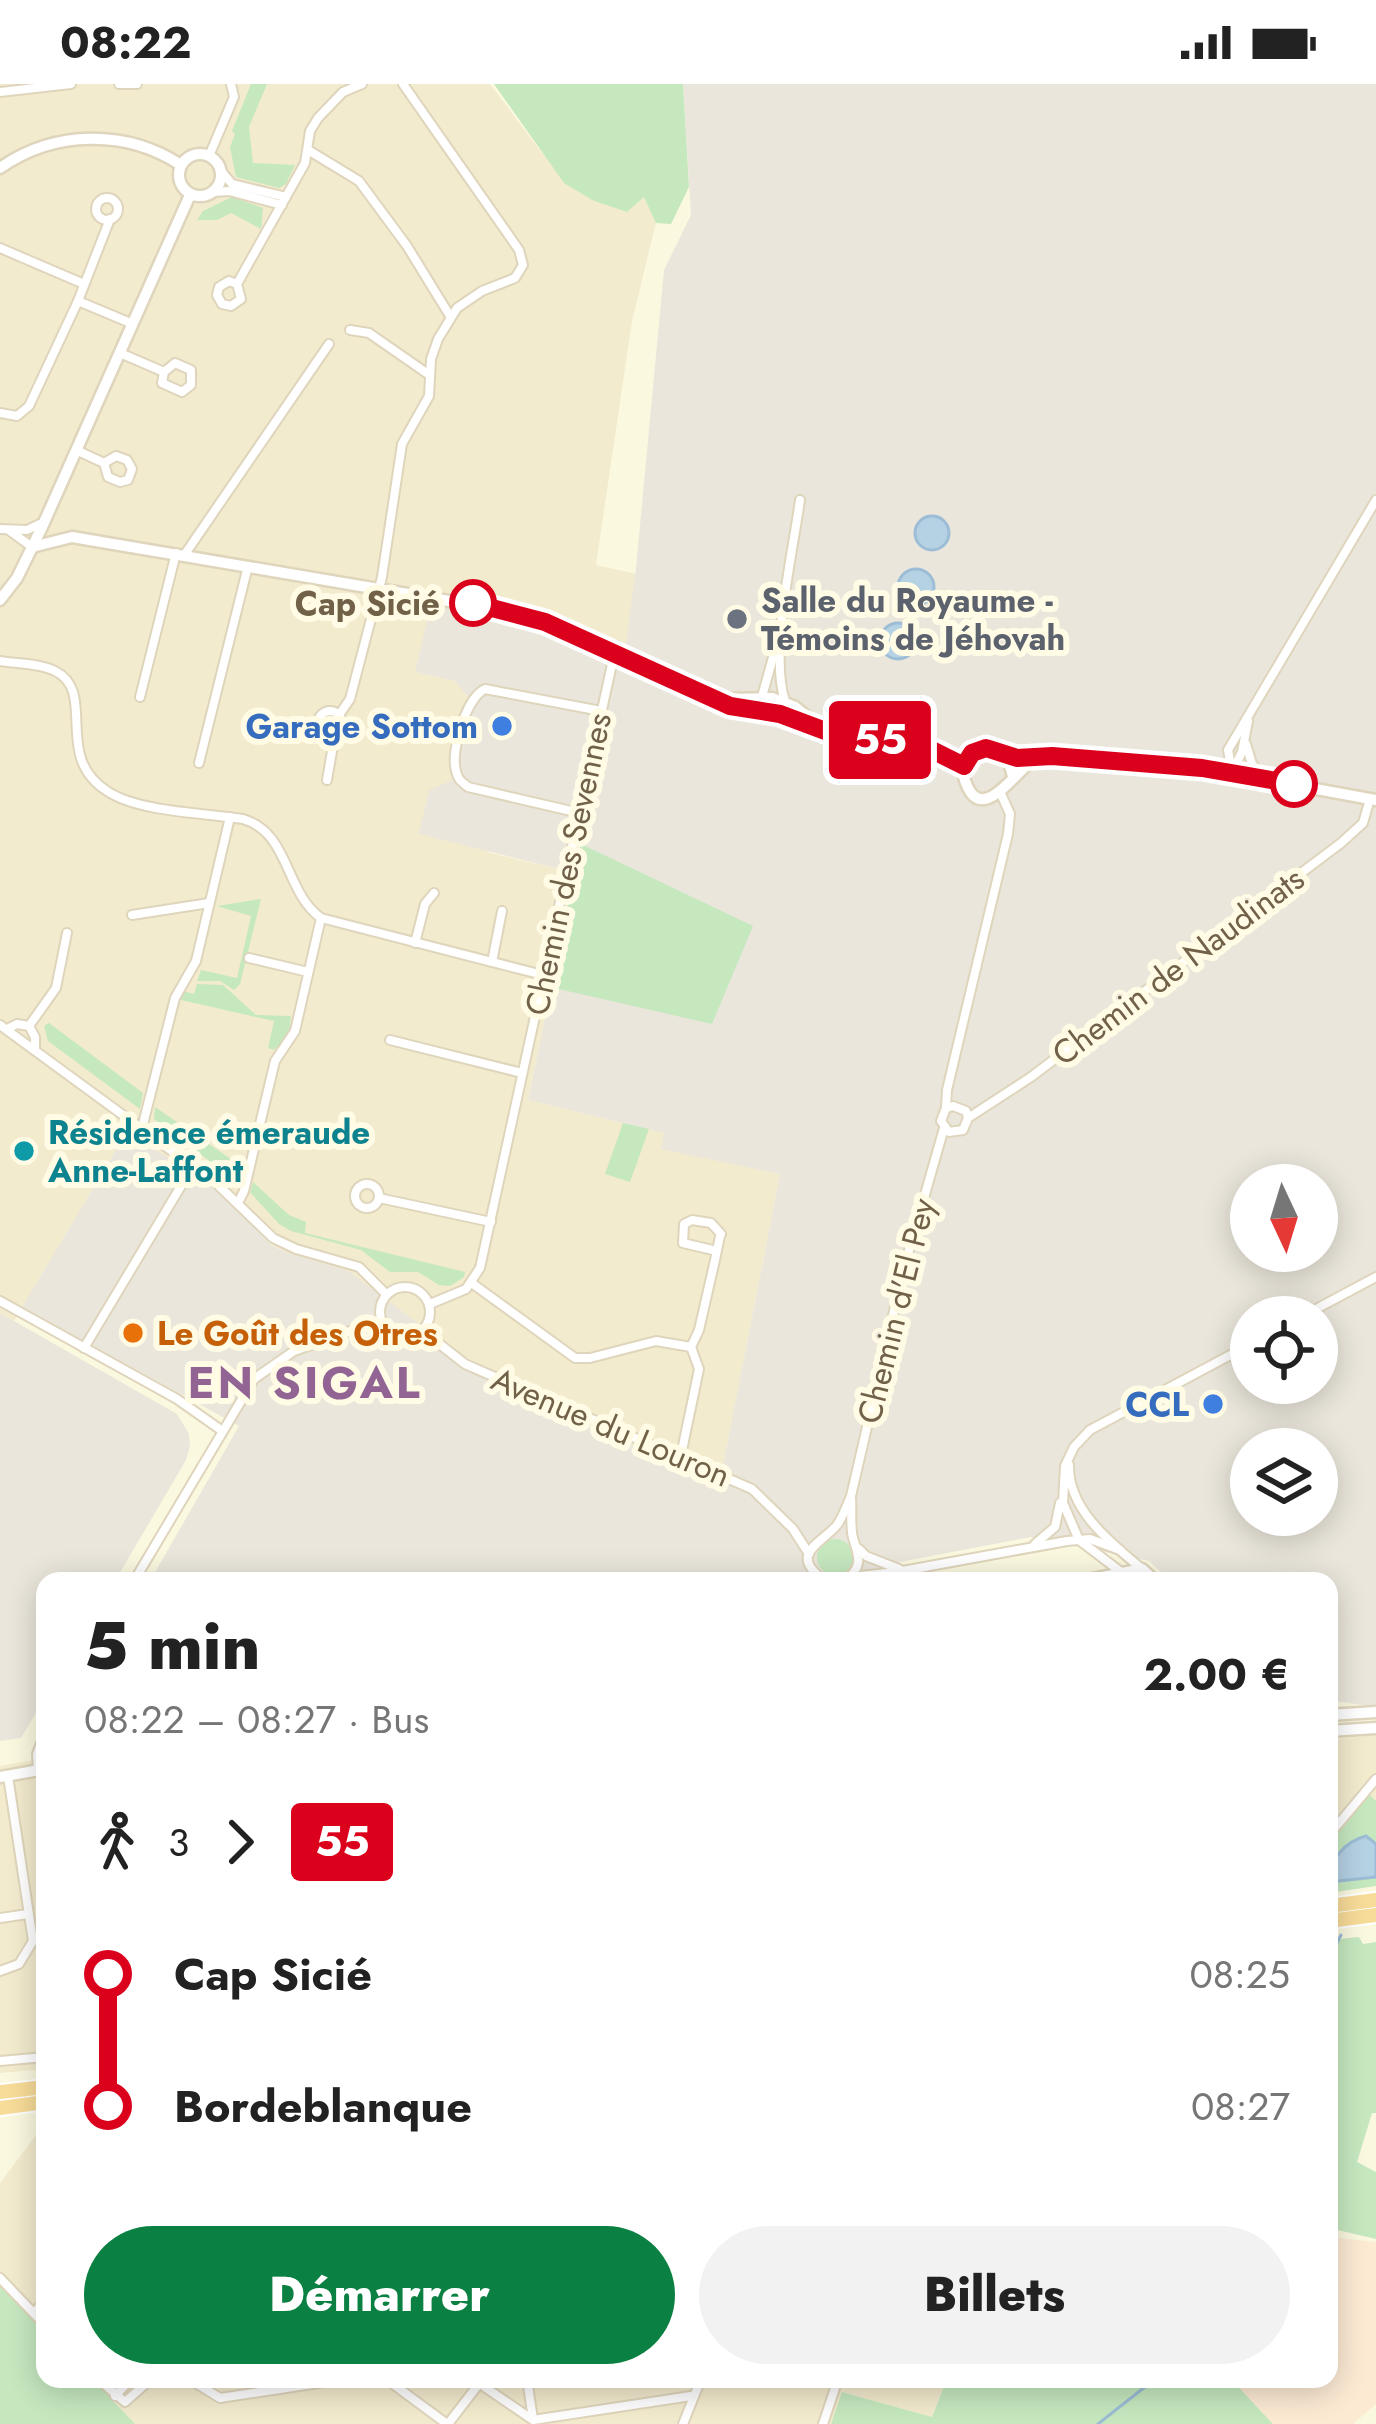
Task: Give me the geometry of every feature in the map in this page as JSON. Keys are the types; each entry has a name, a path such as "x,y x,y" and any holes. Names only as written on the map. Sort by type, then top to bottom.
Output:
{"highway":[{"path":"1338,1905 1376,1900"},
{"path":"1338,1920 1376,1916"},
{"path":"0,2092 36,2088"},
{"path":"0,2108 36,2103"}],"street":[{"path":"0,92 71,84"},
{"path":"119,84 137,84"},
{"path":"208,156 233,100 231,84"},
{"path":"237,284 305,163 310,131 328,104 362,84"},
{"path":"339,715 350,699 379,586 402,444 428,401 434,349 450,316 482,291 515,278 523,260 403,84"},
{"path":"0,168 31,150 95,138 134,143 181,165"},
{"path":"308,150 359,181 450,316"},
{"path":"193,155 208,156 232,184 284,201 229,191 190,195 179,181 181,165 193,155"},
{"path":"213,192 220,171"},
{"path":"0,600 17,578 44,524 190,195"},
{"path":"0,413 17,416 29,406 110,219"},
{"path":"0,248 84,284"},
{"path":"78,301 133,324"},
{"path":"350,330 369,333 430,375"},
{"path":"140,697 180,554 329,344"},
{"path":"120,353 164,372"},
{"path":"76,450 104,463"},
{"path":"785,702 779,683 782,625 800,500"},
{"path":"1202,768 1228,749 1251,714 1376,500"},
{"path":"4,530 44,524 72,537"},
{"path":"44,524 44,533 56,538"},
{"path":"4,530 32,548"},
{"path":"32,548 72,537 508,611 545,622 730,706 770,711 828,732 924,746 964,766"},
{"path":"199,763 249,565"},
{"path":"770,711 763,698 782,625"},
{"name":"Chemin des Sevennes","path":"473,1284 614,655"},
{"path":"0,661 54,671 70,684 76,699 75,732 81,762 106,791 138,803 250,820 268,832 302,899 321,918 543,975"},
{"path":"580,813 468,787 458,778 455,757 468,703 484,689 602,712"},
{"path":"706,695 785,702 828,732"},
{"path":"770,711 785,702"},
{"path":"335,734 323,732 319,721 326,712 339,715"},
{"path":"1232,772 1251,714"},
{"path":"327,780 335,734 342,725 339,715"},
{"path":"1245,741 1252,764 1264,778"},
{"path":"1038,757 1012,776 1001,794 988,798 971,791 964,779 964,766 972,753 986,748 1007,756 1038,757 1202,768 1373,799"},
{"path":"1228,749 1232,772"},
{"path":"1007,756 1012,776"},
{"path":"946,1108 960,1107 968,1118 963,1130 949,1132 941,1121 1008,833 1009,807 1001,794"},
{"name":"Chemin de Naudinats","path":"968,1118 1031,1077 1341,843 1363,823 1373,799"},
{"path":"142,1128 175,998 196,961 230,817"},
{"path":"416,943 425,904 434,893"},
{"path":"132,915 209,903"},
{"path":"492,962 502,911"},
{"path":"238,1203 275,1061 295,1030 321,918"},
{"path":"29,1026 56,988 67,933"},
{"path":"249,958 308,972"},
{"path":"29,1026 35,1037 34,1050"},
{"path":"3,1027 29,1026"},
{"path":"3,1027 193,1166 273,1238 359,1267 387,1294"},
{"path":"390,1040 522,1073"},
{"name":"Chemin d'El Pey","path":"809,1554 836,1526 851,1496 904,1268 944,1128"},
{"path":"84,1348 193,1166"},
{"path":"380,1198 376,1205 364,1208 351,1192 372,1184 380,1198 490,1222"},
{"path":"680,1460 698,1369 691,1347 699,1330 721,1234 716,1225 692,1220 684,1224 683,1243 717,1251"},
{"path":"1338,1297 1376,1277"},
{"path":"430,1304 473,1284 579,1359 656,1341 691,1347"},
{"path":"398,1288 423,1294 430,1304 430,1318 423,1330 401,1338 381,1320 387,1294 398,1288"},
{"path":"0,1301 182,1402 221,1430"},
{"path":"139,1572 249,1387 272,1364 381,1320"},
{"name":"Avenue du Louron","path":"423,1330 465,1364 752,1489 793,1529 809,1554 813,1572"},
{"path":"1032,1546 1055,1527 1062,1476 1069,1457 1090,1430 1230,1355"},
{"path":"1069,1457 1068,1476 1079,1505 1145,1572"},
{"name":"Chemin d'El Pey","path":"851,1496 859,1564 853,1572"},
{"path":"1062,1496 1079,1540 1121,1572"},
{"path":"1075,1526 1079,1505"},
{"path":"793,1529 842,1533 875,1561 906,1570"},
{"path":"893,1572 1079,1540 1103,1541 1120,1550"},
{"path":"1137,1572 1142,1569"},
{"path":"1338,1714 1376,1712"},
{"path":"1338,1730 1376,1728"},
{"path":"0,1971 16,1967 32,1948 2,1777 36,1771"},
{"path":"1338,1824 1376,1779"},
{"path":"0,1918 29,1914"},
{"path":"0,2061 36,2058"},
{"path":"0,2278 36,2311"},
{"path":"107,2388 129,2402 142,2388"},
{"path":"115,2396 123,2388"},
{"path":"204,2388 220,2398 286,2388"},
{"path":"398,2388 448,2424 472,2388"},
{"path":"485,2388 534,2422 691,2396"},
{"path":"528,2388 534,2422"},
{"path":"683,2424 696,2388"},
{"path":"823,2424 835,2388"}],"shaded area":[{"path":"0,84 490,84 542,153 594,201 627,212 644,197 652,209 656,223 632,321 596,565 636,574 624,659 434,597 415,672 456,681 470,699 487,852 575,873 528,1100 665,1133 661,1148 780,1174 722,1470 470,1362 270,1243 215,1187 127,1133 14,1321 0,1313"},
{"path":"683,84 1376,84 1376,1707 1338,1701 1338,1572 1161,1572 1149,1561 1031,1537 900,1562 883,1572 155,1572 239,1426 22,1307 127,1132 215,1187 270,1244 348,1271 470,1362 722,1470 780,1174 661,1149 664,1133 528,1100 575,873 419,834 429,790 458,778 455,767 470,699 455,681 415,672 433,596 508,611 624,658 664,270 691,215"},
{"path":"0,1313 177,1414 190,1446 120,1572 36,1572 36,1713 21,1738 0,1741"},
{"path":"1376,1735 1376,1801 1368,1794 1338,1831 1338,1739"},
{"path":"36,1760 36,2070 0,2073 0,1766"},
{"path":"36,2135 36,2388 943,2388 932,2417 843,2392 831,2424 0,2424 0,2183"},
{"path":"1338,2238 1376,2242 1376,2404 1353,2424 1273,2424 1239,2388 1338,2388"}],"green space":[{"path":"251,84 267,84 249,127 253,163 295,165 279,188 236,177 232,131"},
{"path":"494,84 683,84 689,187 671,224 656,223 644,197 627,212 594,201 564,183"},
{"path":"232,197 263,208 261,229 231,213 217,220 197,220 203,211"},
{"path":"581,844 753,926 712,1024 550,987"},
{"path":"261,899 240,984 234,990 220,981 197,981 201,970 237,978 251,916 217,906"},
{"path":"197,984 223,985 256,1015 291,1016 289,1034 274,1050 268,1048 274,1021 181,1000 183,991 194,994"},
{"path":"49,1023 143,1093 140,1109 48,1041 44,1026"},
{"path":"155,1107 241,1166 237,1182 154,1119"},
{"path":"623,1123 649,1129 630,1182 605,1174"},
{"path":"253,1182 289,1215 306,1222 305,1233 465,1272 464,1277 450,1286 418,1272 390,1272 361,1250 291,1231 250,1192"},
{"path":"828,1540 842,1540 852,1550 852,1564 845,1572 825,1572 818,1564 818,1550"},
{"path":"1368,1793 1376,1801 1376,1886 1338,1892 1338,1831"},
{"path":"1359,1937 1363,1944 1376,1942 1376,2113 1372,2113 1357,2162 1376,2172 1376,2239 1338,2230 1338,1939"},
{"path":"0,2286 36,2323 36,2388 101,2388 135,2424 0,2424"},
{"path":"943,2388 1239,2388 1273,2424 831,2424 842,2392 932,2417"}],"water":[{"path":"932,516 944,521 949,533 944,545 932,550 920,545 915,533 920,521"},
{"path":"916,569 929,574 934,587 929,600 916,605 903,600 898,587 903,574"},
{"path":"898,623 911,628 916,641 911,654 898,659 885,654 880,641 885,628"},
{"path":"1366,1836 1376,1844 1376,1877 1338,1881 1338,1855"}],"waterway":[{"path":"1338,1941 1341,1935"},
{"path":"1098,2424 1144,2388"}],"bus line":[{"name":"55","path":"473,603 545,622 739,709 770,711 828,732 924,746 964,766 972,753 994,748 1017,758 1052,756 1202,768 1294,784"}],"place":[{"name":"Cap Sicié","path":"473,603"},
{"name":"Salle du Royaume - Témoins de Jéhovah","path":"737,619"},
{"name":"Garage Sottom","path":"502,726"},
{"name":"Résidence émeraude Anne-Laffont","path":"24,1151"},
{"name":"Le Goût des Otres","path":"133,1333"},
{"name":"CCL","path":"1213,1404"}],"district":[{"name":"EN SIGAL","path":"305,1382"}]}
